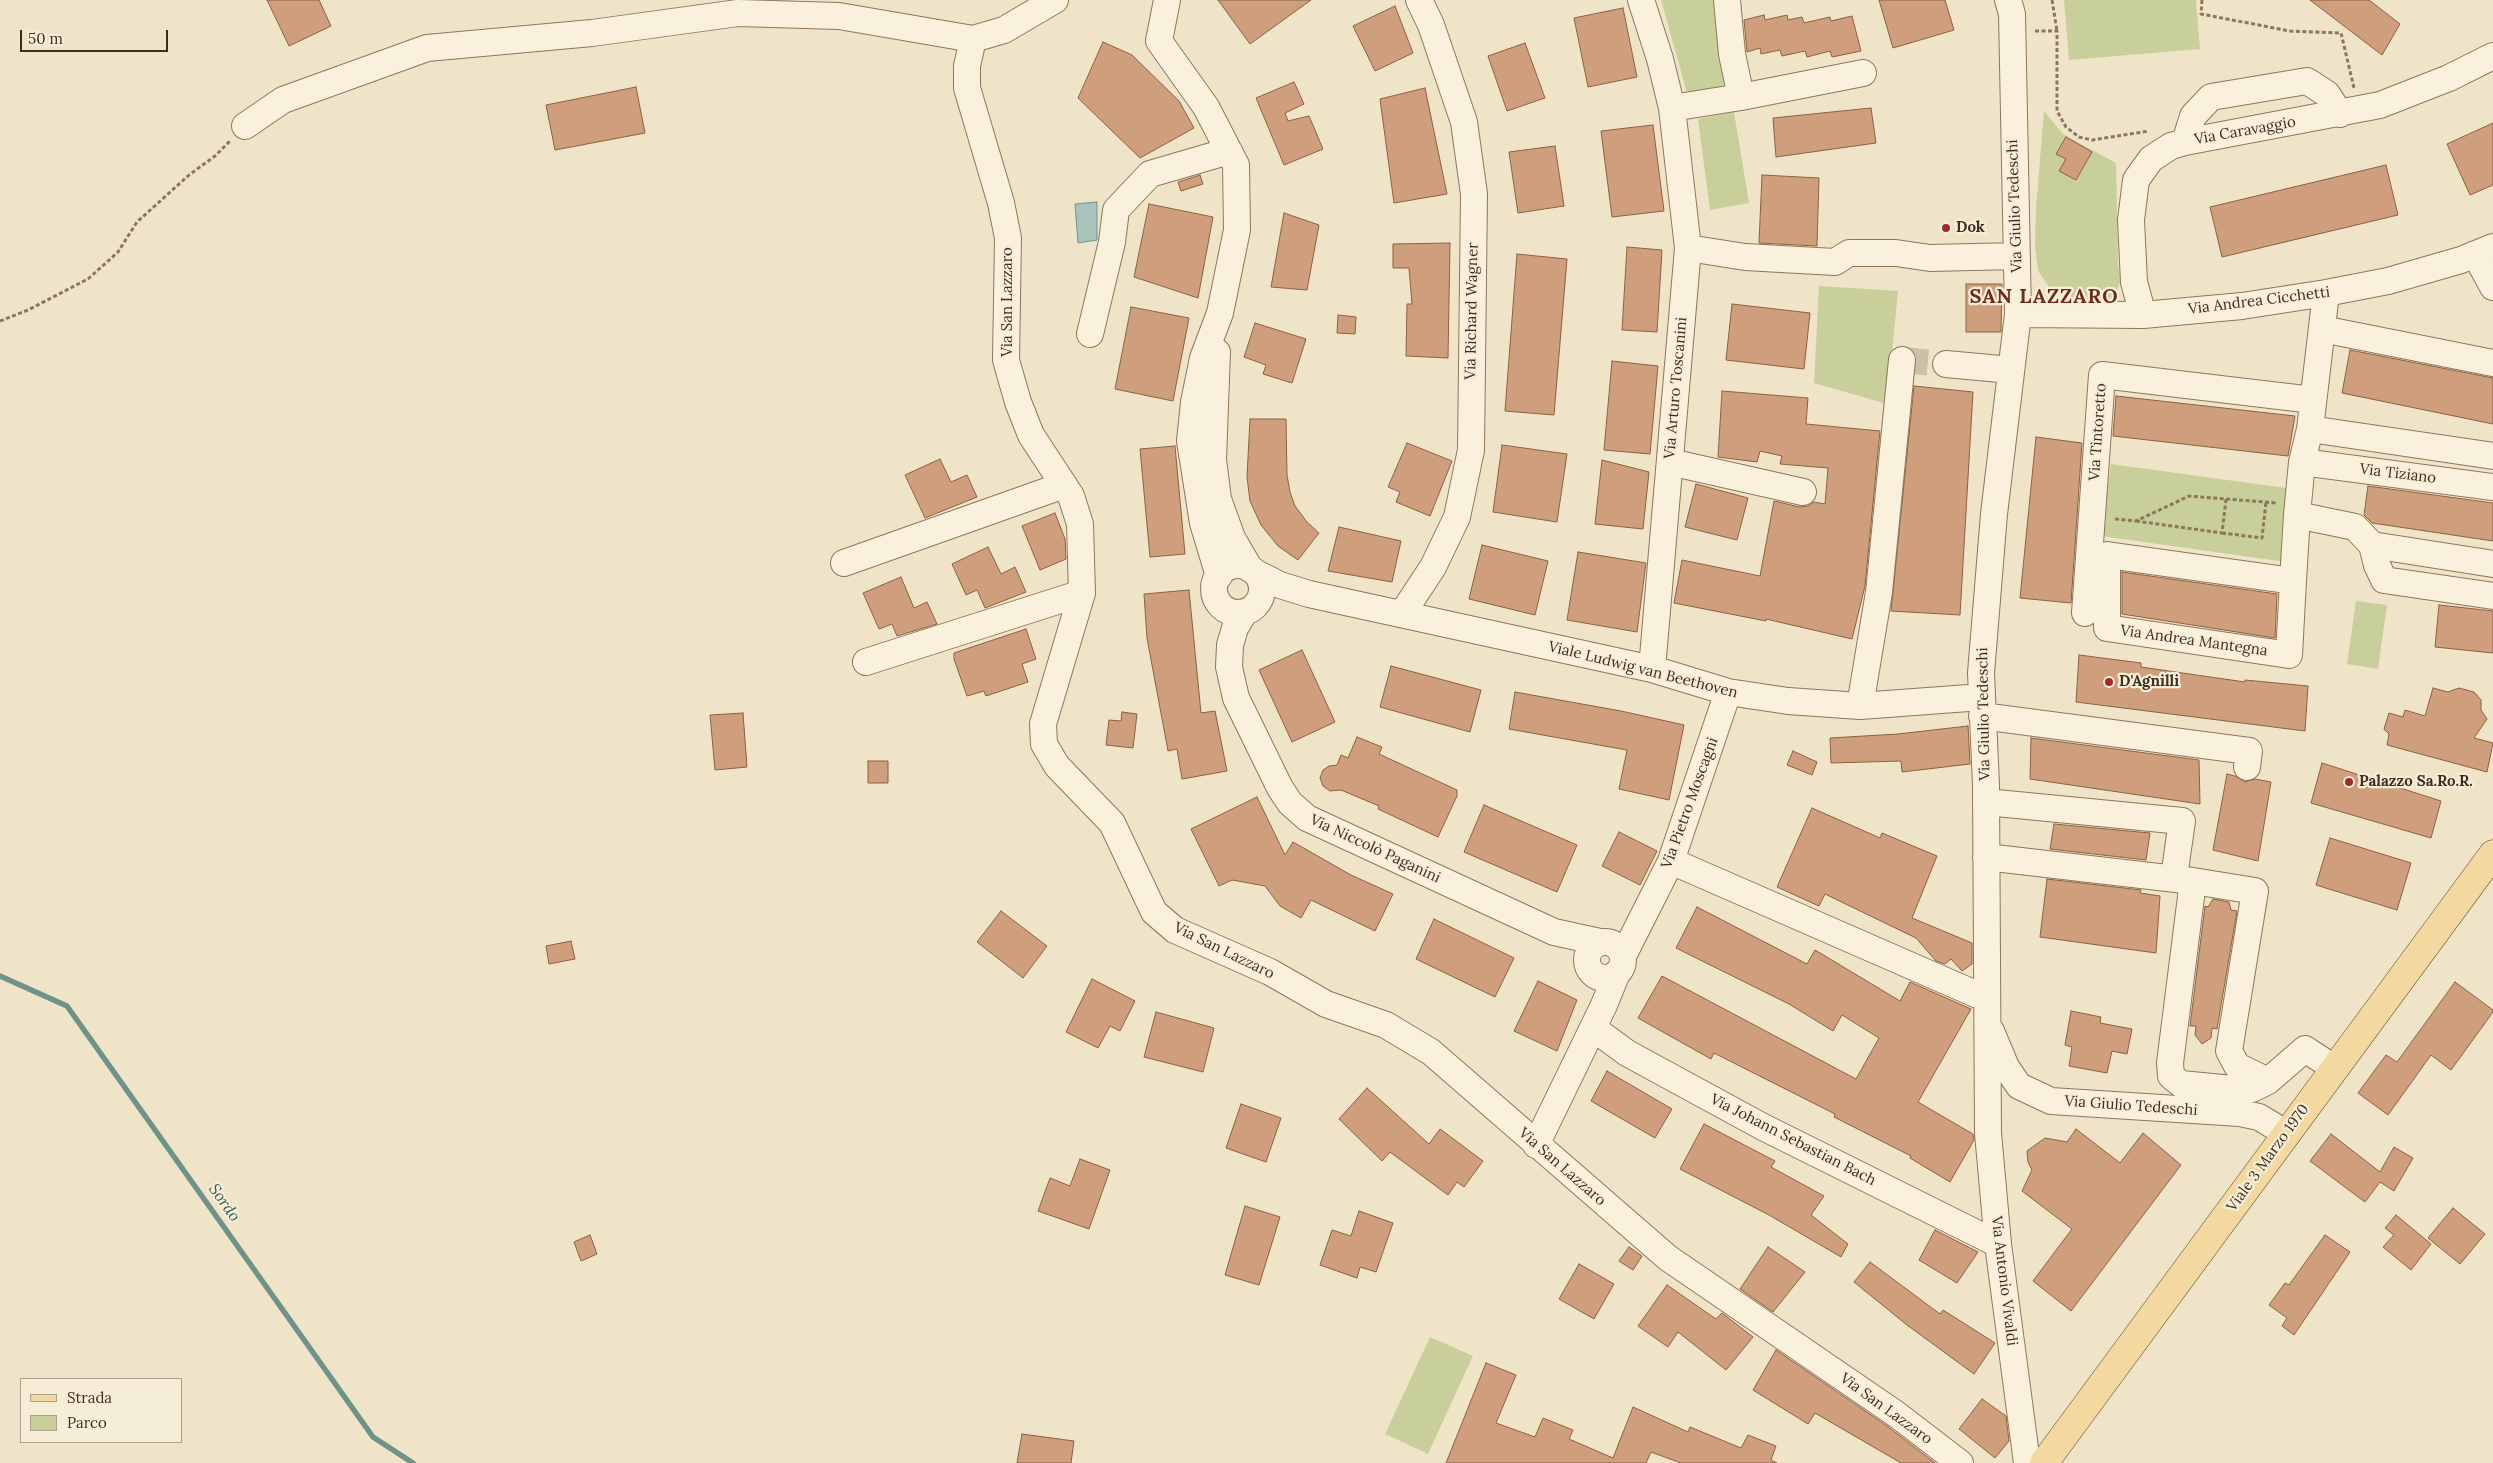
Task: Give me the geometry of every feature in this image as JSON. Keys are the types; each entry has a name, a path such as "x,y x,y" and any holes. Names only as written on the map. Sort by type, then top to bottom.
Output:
{"main road":[{"name":"Viale 3 Marzo 1970","path":"2044,1463 2493,854"}],"street":[{"path":"244,126 283,100 427,48 592,33 738,13 839,16 972,39 1004,30 1055,0"},
{"path":"1167,0 1159,41 1206,107 1236,165 1238,230 1216,329 1203,358 1194,402 1190,440 1203,523 1219,576"},
{"name":"Via Richard Wagner","path":"1402,614 1433,568 1457,517 1470,450 1474,194 1464,122 1431,25 1419,0"},
{"name":"Via Arturo Toscanini","path":"1641,0 1660,59 1672,108 1688,248 1652,669"},
{"path":"1727,0 1732,54 1741,97"},
{"name":"Via Giulio Tedeschi","path":"2008,0 2012,14 2018,314 1984,617 1981,673 1986,802 1987,1011 2006,1067 2019,1086 2051,1101 2240,1113 2259,1117 2287,1134"},
{"name":"Via San Lazzaro","path":"972,39 967,66 967,88 1002,203 1008,238 1006,360 1018,402 1031,435 1071,496 1080,524 1082,592 1043,724 1044,744 1057,766 1112,823 1154,912 1175,930 1270,972 1326,1004 1386,1025 1431,1052 1536,1145 1673,1252 1960,1463"},
{"name":"Via Caravaggio","path":"2143,315 2134,282 2131,220 2136,180 2151,159 2171,146 2186,142 2350,112 2389,102 2449,78 2493,56"},
{"path":"1672,108 1741,97 1863,73"},
{"path":"2186,142 2193,116 2211,97 2307,81 2328,94 2350,112"},
{"path":"1090,334 1112,242 1116,210 1150,174 1229,151"},
{"path":"1688,248 1745,257 1835,262 1849,253 1896,253 1930,258 2017,256"},
{"path":"2484,250 2493,287"},
{"name":"Via Andrea Cicchetti","path":"2018,314 2143,315 2242,306 2326,294 2388,281 2484,250"},
{"name":"Via Andrea Mantegna","path":"2293,581 2107,555 2107,628 2289,655 2293,581 2290,509 2310,429 2326,294"},
{"path":"1216,329 1218,365 1213,460 1218,499 1232,538 1260,579 1262,594 1250,610 1228,611 1217,599 1215,583 1219,576 1224,570 1237,566 1253,571"},
{"path":"2322,329 2493,363"},
{"path":"1860,706 1879,592 1902,360"},
{"path":"1946,364 2011,370"},
{"name":"Via Tintoretto","path":"2085,613 2102,375 2313,400"},
{"path":"2310,429 2493,456"},
{"path":"1670,462 1803,492"},
{"name":"Via Tiziano","path":"2302,462 2493,486"},
{"path":"844,563 1064,485"},
{"path":"2290,509 2355,527 2372,546 2377,565 2384,580 2493,596"},
{"path":"2372,546 2493,564"},
{"name":"Viale Ludwig van Beethoven","path":"1253,571 1280,585 1309,594 1652,669 1728,692 1788,701 1860,706 1982,706 2250,751 2247,767"},
{"path":"866,662 1082,592"},
{"name":"Viale Ludwig van Beethoven","path":"1250,610 1286,596 1309,594"},
{"name":"Via Niccolò Paganini","path":"1250,610 1235,628 1230,645 1229,667 1236,698 1280,788 1290,803 1307,818 1608,957"},
{"name":"Via Pietro Moscagni","path":"1608,957 1647,911 1671,861 1728,692"},
{"path":"1986,802 2182,821 2184,879 2170,1063 2171,1076 2180,1084 2252,1089 2268,1081 2305,1049 2334,1068"},
{"path":"1986,857 2184,879 2255,891 2229,1051 2237,1066 2268,1081"},
{"path":"1671,861 1987,1011"},
{"path":"1536,1145 1593,1028 1597,1000 1608,957"},
{"name":"Via Antonio Vivaldi","path":"1987,1011 1988,1133 1998,1244 2027,1463"},
{"name":"Via Johann Sebastian Bach","path":"1593,1028 1627,1053 1763,1127 1998,1244"},
{"path":"1989,1098 2006,1085 2019,1086"}],"path":[{"path":"2052,0 2057,30 2056,111 2066,127 2079,137 2092,140 2150,131"},
{"path":"2202,0 2201,14 2290,31 2341,33 2350,112"},
{"path":"2012,32 2057,30"},
{"path":"0,321 28,310 88,279 118,252 137,222 189,175 215,156 244,126"},
{"path":"2136,521 2189,496 2266,502 2290,509"},
{"path":"2222,533 2226,499"},
{"path":"2092,517 2262,538 2266,502"}],"green space":[{"path":"1661,0 1722,0 1733,75 1725,90 1687,93"},
{"path":"2064,0 2196,0 2200,49 2069,60"},
{"path":"2044,111 2063,134 2116,163 2118,265 2121,280 2115,295 2101,304 2082,304 2066,298 2050,288 2038,271 2035,245 2036,207"},
{"path":"1734,112 1749,203 1710,210 1698,119"},
{"path":"1819,286 1898,291 1887,404 1814,383"},
{"path":"2111,464 2293,489 2286,562 2101,536"},
{"path":"2356,601 2387,605 2378,669 2347,664"},
{"path":"1430,1337 1473,1356 1428,1454 1385,1434"}],"water":[{"path":"1097,202 1097,240 1078,243 1075,204"}],"building":[{"path":"267,0 319,0 331,26 289,46"},
{"path":"1218,0 1311,0 1250,44"},
{"path":"1879,0 1945,0 1954,30 1893,48"},
{"path":"2310,0 2369,0 2400,24 2382,55"},
{"path":"1395,6 1413,53 1375,71 1353,26"},
{"path":"1623,8 1637,77 1588,87 1574,18"},
{"path":"1764,15 1765,20 1787,15 1788,20 1802,17 1804,23 1830,17 1831,21 1852,16 1861,51 1832,57 1830,51 1807,57 1805,51 1782,56 1780,50 1761,54 1760,48 1747,52 1744,20"},
{"path":"1103,42 1132,55 1179,101 1194,128 1140,158 1078,98"},
{"path":"1525,43 1545,98 1507,111 1488,56"},
{"path":"1294,82 1304,104 1285,113 1288,121 1309,116 1323,149 1284,165 1256,98"},
{"path":"636,87 645,133 555,150 546,105"},
{"path":"1425,88 1447,194 1394,203 1380,99"},
{"path":"1871,108 1876,143 1776,157 1773,118"},
{"path":"2493,123 2493,185 2470,195 2447,144"},
{"path":"1653,125 1664,211 1612,217 1601,131"},
{"path":"2066,137 2092,152 2076,180 2059,171 2066,159 2056,154"},
{"path":"1555,146 1564,206 1518,213 1509,152"},
{"path":"2386,165 2398,215 2222,257 2210,207"},
{"path":"1200,175 1203,184 1181,191 1178,182"},
{"path":"1762,175 1819,178 1817,246 1759,243"},
{"path":"1149,204 1213,217 1198,298 1134,277"},
{"path":"1284,213 1319,225 1307,290 1271,287"},
{"path":"1450,243 1448,358 1406,356 1407,304 1412,304 1409,268 1393,268 1393,244"},
{"path":"1627,247 1662,250 1657,332 1622,330"},
{"path":"1517,254 1567,259 1554,415 1505,411"},
{"path":"1966,284 2002,284 2001,332 1966,332"},
{"path":"1732,304 1810,313 1804,369 1726,360"},
{"path":"1131,307 1189,318 1173,401 1115,389"},
{"path":"1338,315 1356,317 1355,334 1337,333"},
{"path":"1255,323 1306,339 1292,383 1263,374 1266,365 1244,357"},
{"path":"2350,350 2493,378 2493,424 2342,393"},
{"path":"1612,361 1658,366 1650,454 1604,450"},
{"path":"1914,386 1973,392 1960,615 1891,611"},
{"path":"1722,391 1808,398 1806,424 1880,431 1865,586 1852,639 1766,619 1766,621 1674,603 1682,560 1760,576 1774,501 1800,507 1808,506 1814,502 1825,504 1828,468 1780,464 1782,456 1760,451 1757,462 1718,457"},
{"path":"2116,396 2295,416 2288,456 2113,436"},
{"path":"1250,419 1286,419 1287,475 1290,492 1295,506 1307,522 1319,533 1298,560 1278,546 1261,525 1250,501 1247,477"},
{"path":"2036,437 2082,443 2071,603 2020,598"},
{"path":"1407,443 1452,461 1430,516 1396,502 1400,492 1388,487"},
{"path":"1502,445 1567,454 1557,522 1493,512"},
{"path":"1175,446 1185,554 1150,557 1140,449"},
{"path":"940,459 951,482 967,475 977,497 925,518 905,475"},
{"path":"1602,460 1649,472 1643,529 1595,524"},
{"path":"1696,484 1748,498 1737,540 1685,527"},
{"path":"2368,486 2493,503 2493,541 2372,523 2364,515"},
{"path":"1055,513 1065,539 1066,559 1040,570 1022,526"},
{"path":"1339,527 1401,541 1392,582 1328,571"},
{"path":"1482,545 1548,561 1535,615 1469,599"},
{"path":"988,547 1001,574 1015,567 1026,592 985,608 977,590 966,595 952,564"},
{"path":"1578,552 1646,563 1637,632 1567,620"},
{"path":"2122,572 2277,594 2275,638 2122,614"},
{"path":"901,577 914,608 927,602 937,624 897,636 892,624 879,629 863,593"},
{"path":"1189,590 1201,713 1215,711 1227,771 1182,779 1177,749 1168,751 1147,638 1144,594"},
{"path":"2439,605 2493,611 2493,653 2435,647"},
{"path":"1026,629 1036,659 1022,664 1028,682 986,696 984,691 967,696 954,659 954,653"},
{"path":"1302,650 1335,722 1292,742 1259,670"},
{"path":"2079,655 2141,663 2141,667 2245,682 2245,680 2308,686 2305,731 2076,702"},
{"path":"1391,666 1481,690 1470,732 1380,707"},
{"path":"2433,688 2448,692 2459,688 2474,692 2481,700 2481,710 2487,719 2474,738 2493,743 2487,772 2387,745 2389,734 2384,729 2389,713 2403,717 2405,710 2425,716"},
{"path":"1515,692 1621,711 1684,725 1669,800 1619,789 1627,750 1509,729"},
{"path":"1122,712 1137,714 1133,748 1106,745 1109,720 1121,721"},
{"path":"743,713 747,767 715,770 710,715"},
{"path":"1968,726 1970,764 1902,772 1901,761 1831,763 1830,738 1898,734"},
{"path":"1357,737 1382,747 1379,754 1457,790 1457,796 1438,837 1378,809 1379,806 1341,790 1330,791 1323,786 1320,778 1323,770 1329,766 1337,765 1341,755 1348,758"},
{"path":"2031,738 2199,760 2200,804 2030,779"},
{"path":"1793,751 1817,762 1812,775 1787,765"},
{"path":"868,761 888,761 888,783 868,783"},
{"name":"Palazzo Sa.Ro.R.","path":"2322,763 2441,801 2431,838 2311,803"},
{"path":"2227,774 2245,782 2255,779 2271,782 2258,861 2213,850"},
{"path":"1257,797 1285,855 1293,842 1351,875 1393,894 1375,931 1311,900 1301,918 1280,906 1265,886 1232,880 1219,886 1191,829"},
{"path":"1484,805 1577,845 1557,892 1464,852"},
{"path":"1812,808 1880,838 1882,833 1937,856 1912,918 1972,943 1972,964 1962,971 1951,959 1945,964 1936,961 1916,938 1825,894 1819,906 1777,887"},
{"path":"2054,824 2150,833 2146,860 2050,849"},
{"path":"1619,832 1657,851 1640,885 1602,866"},
{"path":"2330,838 2411,863 2397,910 2316,885"},
{"path":"2047,879 2141,890 2140,893 2160,896 2156,953 2040,937"},
{"path":"2213,899 2229,902 2231,910 2237,911 2217,1029 2212,1028 2211,1038 2202,1044 2195,1035 2196,1026 2190,1026 2205,906 2208,907"},
{"path":"1697,907 1807,964 1815,950 1900,1001 1910,982 1971,1009 1918,1102 1973,1134 1974,1140 1950,1182 1910,1158 1911,1156 1834,1117 1835,1114 1714,1053 1711,1059 1638,1018 1662,976 1856,1079 1879,1038 1842,1015 1833,1031 1789,1004 1676,948"},
{"path":"1001,911 1047,946 1023,978 977,942"},
{"path":"1434,919 1514,958 1495,997 1416,959"},
{"path":"571,941 575,959 549,964 546,946"},
{"path":"1092,979 1135,1001 1120,1031 1110,1026 1098,1048 1066,1032"},
{"path":"1538,981 1577,1000 1557,1051 1514,1031"},
{"path":"2455,982 2493,1010 2493,1012 2451,1070 2431,1055 2388,1115 2358,1093 2386,1055 2397,1062"},
{"path":"2071,1011 2101,1017 2100,1023 2132,1029 2127,1054 2112,1051 2107,1073 2069,1066 2072,1047 2065,1045"},
{"path":"1156,1012 1214,1028 1203,1072 1144,1057"},
{"path":"1607,1071 1672,1109 1655,1138 1591,1101"},
{"path":"1367,1088 1429,1144 1440,1129 1483,1161 1464,1187 1457,1182 1448,1195 1390,1152 1382,1161 1339,1119"},
{"path":"1241,1104 1281,1118 1266,1162 1226,1148"},
{"path":"1704,1124 1775,1161 1771,1167 1824,1196 1811,1215 1848,1244 1841,1257 1769,1215 1680,1169"},
{"path":"2076,1129 2120,1163 2143,1133 2181,1165 2071,1311 2033,1281 2072,1229 2022,1191 2032,1170 2028,1162 2027,1151 2045,1138 2067,1142"},
{"path":"2331,1134 2380,1172 2394,1147 2413,1158 2394,1191 2380,1182 2365,1202 2310,1161"},
{"path":"1080,1159 1110,1170 1089,1229 1038,1211 1050,1178 1070,1186"},
{"path":"1245,1206 1280,1217 1259,1285 1225,1275"},
{"path":"2453,1208 2485,1234 2460,1264 2428,1238"},
{"path":"1359,1211 1393,1223 1376,1272 1360,1267 1357,1278 1320,1265 1332,1230 1351,1236"},
{"path":"2396,1215 2431,1244 2411,1270 2383,1247 2394,1235 2385,1228"},
{"path":"1935,1230 1978,1252 1957,1283 1919,1260"},
{"path":"590,1235 597,1254 581,1261 574,1242"},
{"path":"2325,1235 2350,1252 2294,1335 2282,1326 2287,1318 2269,1305 2285,1283 2289,1285"},
{"path":"1629,1247 1642,1256 1633,1270 1619,1261"},
{"path":"1768,1247 1805,1272 1773,1312 1740,1289"},
{"path":"1870,1262 1940,1314 1943,1310 1995,1343 1974,1374 1907,1325 1854,1282"},
{"path":"1579,1264 1614,1284 1594,1319 1559,1299"},
{"path":"1667,1285 1716,1319 1722,1313 1753,1337 1726,1370 1678,1332 1668,1347 1638,1326"},
{"path":"1776,1350 1887,1426 1935,1463 1901,1463 1815,1413 1808,1424 1753,1390"},
{"path":"1486,1363 1516,1375 1496,1423 1535,1437 1543,1418 1573,1430 1569,1439 1613,1458 1633,1407 1688,1432 1690,1427 1741,1448 1748,1435 1776,1446 1771,1460 1777,1463 1681,1463 1651,1452 1646,1463 1446,1463"},
{"path":"1982,1399 2006,1416 2009,1441 1995,1458 1959,1429"},
{"path":"1022,1434 1074,1441 1071,1463 1017,1463"}],"waterway":[{"name":"Sordo","path":"0,976 67,1006 373,1437 413,1463"}],"tunnel":[{"path":"1902,360 1946,364"}],"place":[{"name":"Dok","path":"1946,228"},
{"name":"D'Agnilli","path":"2109,682"},
{"name":"Palazzo Sa.Ro.R.","path":"2349,782"}],"district":[{"name":"SAN LAZZARO","path":"2044,297"}]}
